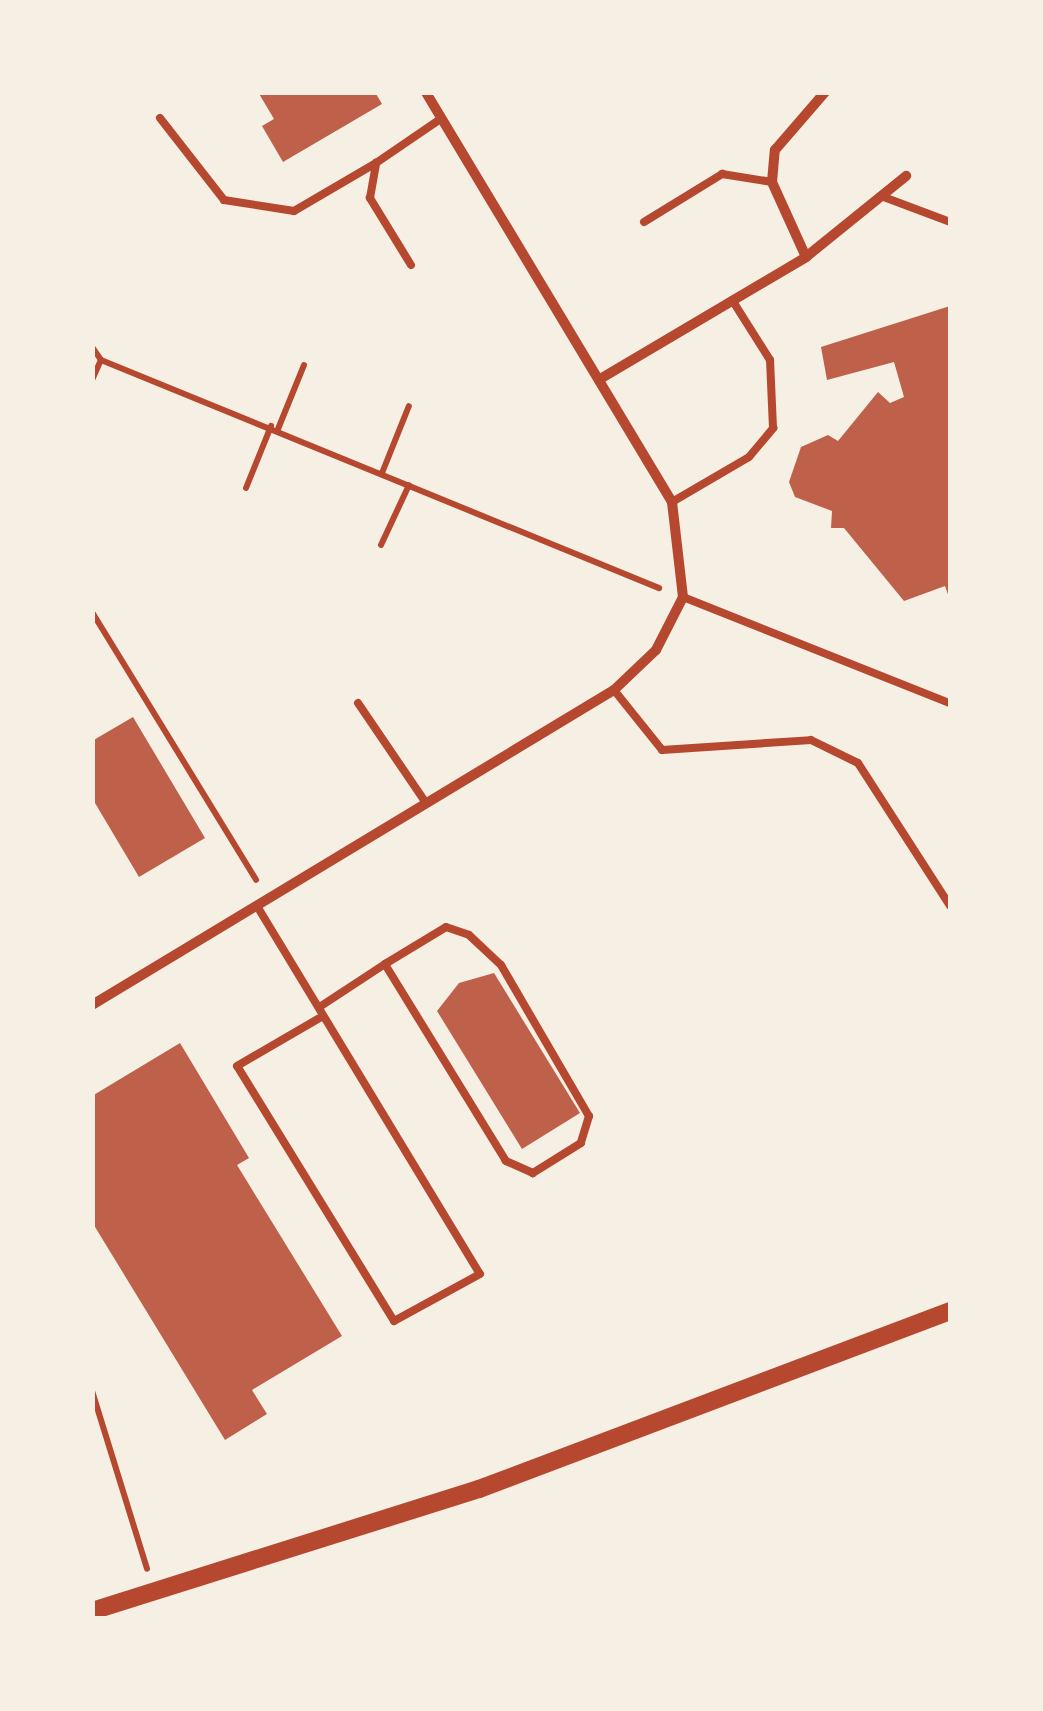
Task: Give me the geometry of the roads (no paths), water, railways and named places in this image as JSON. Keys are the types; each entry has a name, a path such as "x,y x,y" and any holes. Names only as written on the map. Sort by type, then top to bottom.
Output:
{"street":[{"path":"92,1005 614,690 656,650 683,597 672,502 439,120 426,92"},
{"path":"806,256 772,182 775,150 825,92"},
{"path":"600,379 806,256 906,176"},
{"path":"92,1611 480,1489 950,1311"}],"lane":[{"path":"160,118 224,200 294,211 439,120"},
{"path":"376,163 370,198 411,265"},
{"path":"644,222 722,174 772,182"},
{"path":"881,196 950,222"},
{"path":"672,502 750,457 773,428 770,360 732,300"},
{"path":"683,597 950,702"},
{"path":"614,690 662,750 812,740 858,763 950,906"},
{"path":"358,704 426,803"},
{"path":"262,903 322,1011 480,1274 394,1321 237,1066 322,1011 385,964 446,927 501,965 589,1116 582,1143 532,1173 506,1161 385,964"}]}
